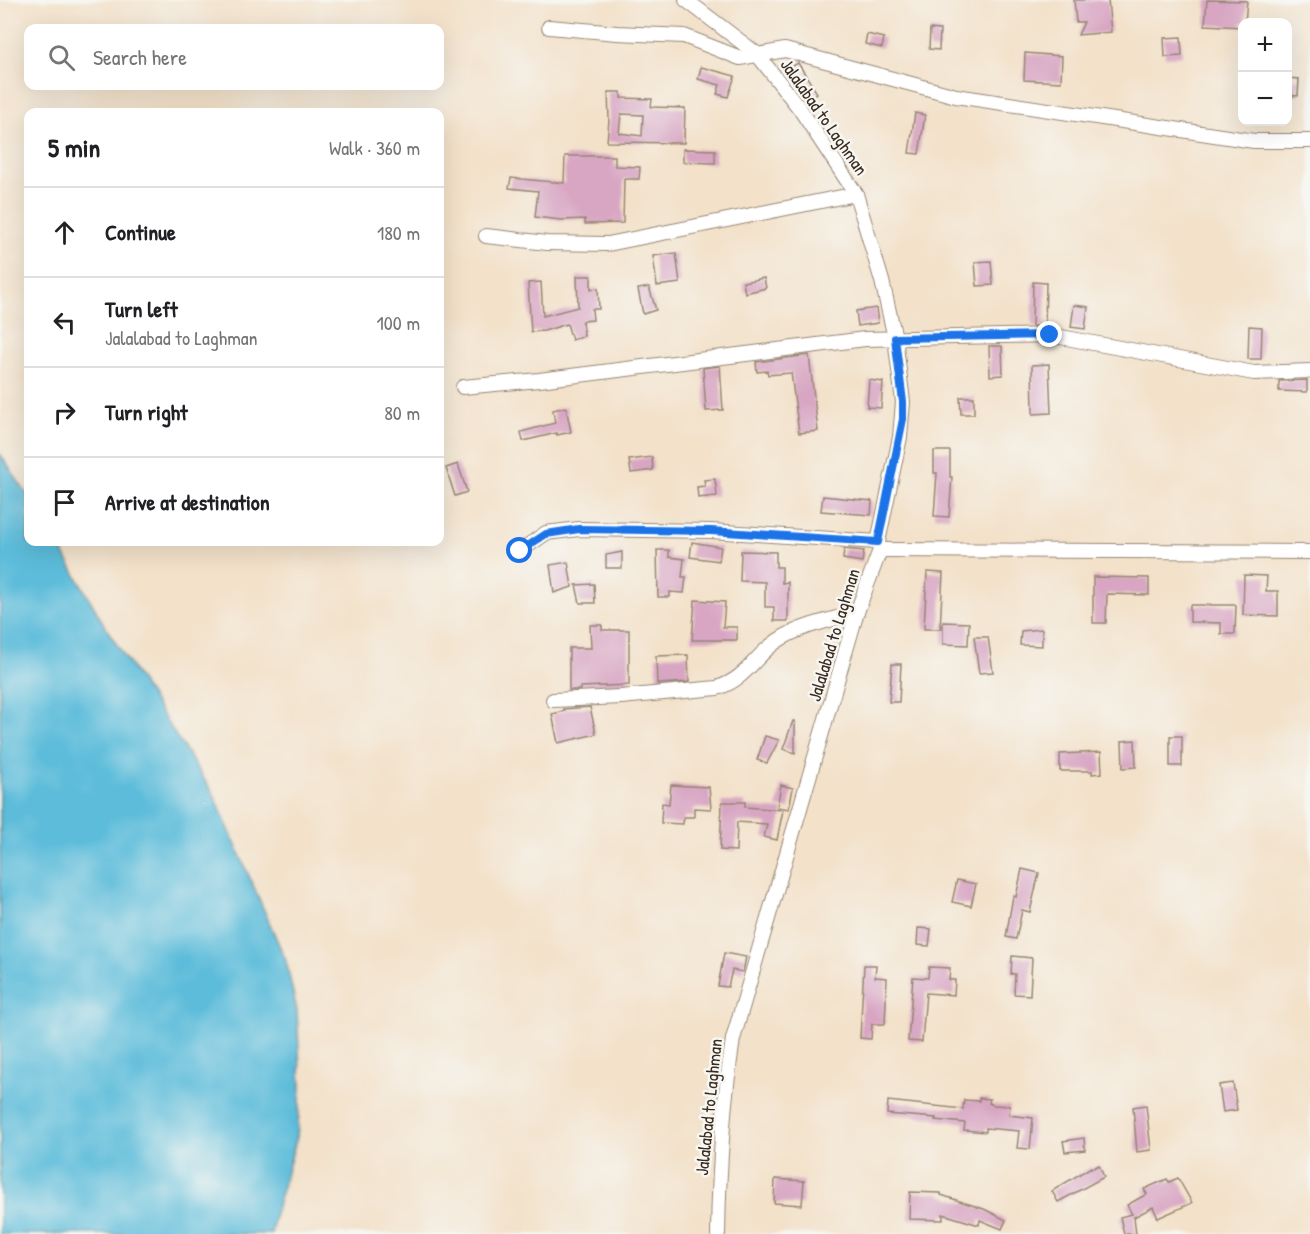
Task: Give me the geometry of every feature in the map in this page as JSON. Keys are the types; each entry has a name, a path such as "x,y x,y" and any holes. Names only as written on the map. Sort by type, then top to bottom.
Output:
{"street":[{"name":"Jalalabad to Laghman","path":"686,0 757,54 800,110 856,194 882,281 895,338 903,402 903,419 879,546 857,612 733,1039 726,1088 719,1174 718,1234"},
{"path":"549,27 684,36 740,58 785,50 956,96 1254,141 1310,141"},
{"path":"486,236 547,243 608,244 856,194"},
{"path":"463,387 539,380 865,339 1050,335 1254,373 1310,371"},
{"path":"520,551 546,534 579,529 711,531 879,546 1310,552"},
{"path":"553,700 621,697 730,684 741,677 760,655 782,638 857,612"}],"water":[{"path":"0,454 24,490 24,546 59,546 106,628 213,793 286,961 297,1011 301,1087 297,1137 271,1234 0,1234"}],"building":[{"path":"1074,0 1108,0 1111,32 1078,35 1084,22 1076,22"},
{"path":"1207,0 1247,1 1245,18 1238,18 1238,27 1205,25"},
{"path":"930,29 940,30 939,50 929,49"},
{"path":"867,34 884,38 882,48 865,44"},
{"path":"1181,37 1182,56 1165,57 1164,38"},
{"path":"1025,53 1062,56 1061,82 1024,80"},
{"path":"798,63 817,93 808,99 789,68"},
{"path":"701,67 735,76 728,97 717,94 720,85 698,79"},
{"path":"1292,78 1299,79 1298,96 1292,95"},
{"path":"608,92 621,92 621,98 652,99 651,107 685,108 684,143 607,142","holes":["621,114 643,115 642,136 619,133"]},
{"path":"915,113 925,115 919,154 909,153"},
{"path":"683,149 715,150 715,163 683,162"},
{"path":"565,156 615,156 615,166 640,167 639,179 624,179 623,223 585,224 585,219 561,220 535,217 538,191 509,188 511,178 564,183"},
{"path":"676,253 680,283 657,286 653,256"},
{"path":"991,261 993,285 977,286 975,262"},
{"path":"577,276 591,276 591,289 598,288 599,309 592,309 593,320 582,321 584,336 572,340 567,324 544,331 531,332 528,283 541,282 543,316 578,307"},
{"path":"764,278 766,288 745,293 743,282"},
{"path":"1033,282 1046,283 1045,326 1032,326"},
{"path":"649,287 656,310 643,314 638,289"},
{"path":"1074,305 1088,307 1085,329 1071,327"},
{"path":"876,308 878,323 858,326 856,311"},
{"path":"1249,326 1262,327 1261,359 1248,359"},
{"path":"989,346 1002,346 1003,375 990,376"},
{"path":"809,355 818,431 799,433 791,373 768,375 767,371 757,372 756,362"},
{"path":"1049,364 1051,413 1033,414 1032,365"},
{"path":"720,366 723,410 706,411 703,368"},
{"path":"869,380 883,382 881,408 867,407"},
{"path":"1307,380 1307,392 1279,391 1279,381"},
{"path":"960,397 974,397 974,414 961,414"},
{"path":"566,407 571,432 523,441 521,432 555,423 553,410"},
{"path":"934,451 950,451 950,477 952,477 949,517 934,516 937,473 934,473"},
{"path":"652,457 653,470 631,473 629,460"},
{"path":"458,464 467,492 455,496 446,468"},
{"path":"715,479 717,496 698,498 697,487 705,486 704,480"},
{"path":"823,496 872,501 871,515 821,511"},
{"path":"692,542 721,547 719,561 690,557"},
{"path":"844,549 864,551 862,562 843,559"},
{"path":"657,550 669,550 669,557 684,559 682,577 686,577 684,593 670,592 670,597 658,597"},
{"path":"741,551 776,552 776,567 782,567 782,583 788,582 788,621 774,621 774,607 765,607 765,582 740,581"},
{"path":"622,552 622,568 606,568 606,555"},
{"path":"568,562 572,587 554,593 550,565"},
{"path":"927,572 943,573 940,629 924,629"},
{"path":"1244,575 1267,576 1266,591 1278,591 1278,616 1243,615"},
{"path":"1093,577 1149,578 1149,595 1107,594 1106,623 1093,623"},
{"path":"594,584 595,603 580,603 576,585"},
{"path":"695,600 725,602 723,627 737,627 737,640 692,640"},
{"path":"1190,605 1236,605 1235,634 1221,634 1221,623 1190,622"},
{"path":"943,622 969,623 968,645 943,644"},
{"path":"590,625 602,625 602,630 629,630 629,685 580,687 580,690 569,690 569,648 591,648"},
{"path":"1042,629 1042,646 1020,645 1021,631"},
{"path":"974,637 988,637 993,672 979,673"},
{"path":"688,655 689,682 657,684 656,656"},
{"path":"892,664 901,664 899,702 889,702"},
{"path":"590,707 596,734 558,743 552,714 565,711 564,709"},
{"path":"793,721 795,721 795,753 783,749"},
{"path":"765,736 779,740 767,763 757,760"},
{"path":"1170,736 1182,736 1182,766 1170,766"},
{"path":"1135,740 1136,767 1123,768 1122,741"},
{"path":"1101,752 1102,773 1060,771 1060,754"},
{"path":"671,785 709,787 711,809 694,808 694,817 684,817 683,824 661,823 662,803 669,804"},
{"path":"781,785 793,788 789,809 777,807"},
{"path":"722,802 745,802 745,807 783,810 777,840 764,837 767,824 737,822 736,851 720,850"},
{"path":"1022,869 1039,873 1030,912 1022,910 1016,939 1006,937 1013,896 1016,897"},
{"path":"957,880 976,884 971,906 952,902"},
{"path":"918,928 931,929 929,946 917,945"},
{"path":"724,953 746,957 743,972 732,970 728,987 718,986"},
{"path":"1012,956 1032,958 1030,995 1014,994 1015,974 1011,974"},
{"path":"864,965 876,965 875,977 887,978 885,1024 872,1024 871,1039 860,1038"},
{"path":"929,967 950,968 949,980 955,980 954,995 926,993 922,1042 908,1041 913,977 928,978"},
{"path":"1233,1083 1237,1110 1223,1112 1219,1085"},
{"path":"979,1098 990,1099 989,1103 993,1105 1010,1106 1009,1115 1033,1118 1030,1149 1017,1148 1019,1131 986,1128 986,1132 964,1130 965,1123 887,1114 888,1101 963,1109 964,1100 979,1101"},
{"path":"1146,1105 1151,1150 1137,1152 1133,1107"},
{"path":"1084,1138 1085,1150 1065,1152 1063,1141"},
{"path":"1099,1165 1104,1177 1058,1202 1052,1191 1091,1167 1091,1169"},
{"path":"1178,1178 1192,1203 1158,1218 1153,1207 1134,1217 1136,1234 1124,1234 1120,1217 1132,1214 1127,1205 1147,1194 1144,1189 1167,1179 1169,1182"},
{"path":"775,1179 804,1181 802,1205 774,1203"},
{"path":"910,1192 941,1193 941,1195 984,1209 1006,1220 1002,1229 980,1220 979,1225 943,1214 943,1220 909,1219"}],"route":[{"path":"520,551 546,534 579,529 711,531 878,542 903,419 895,338 1050,335"}]}
